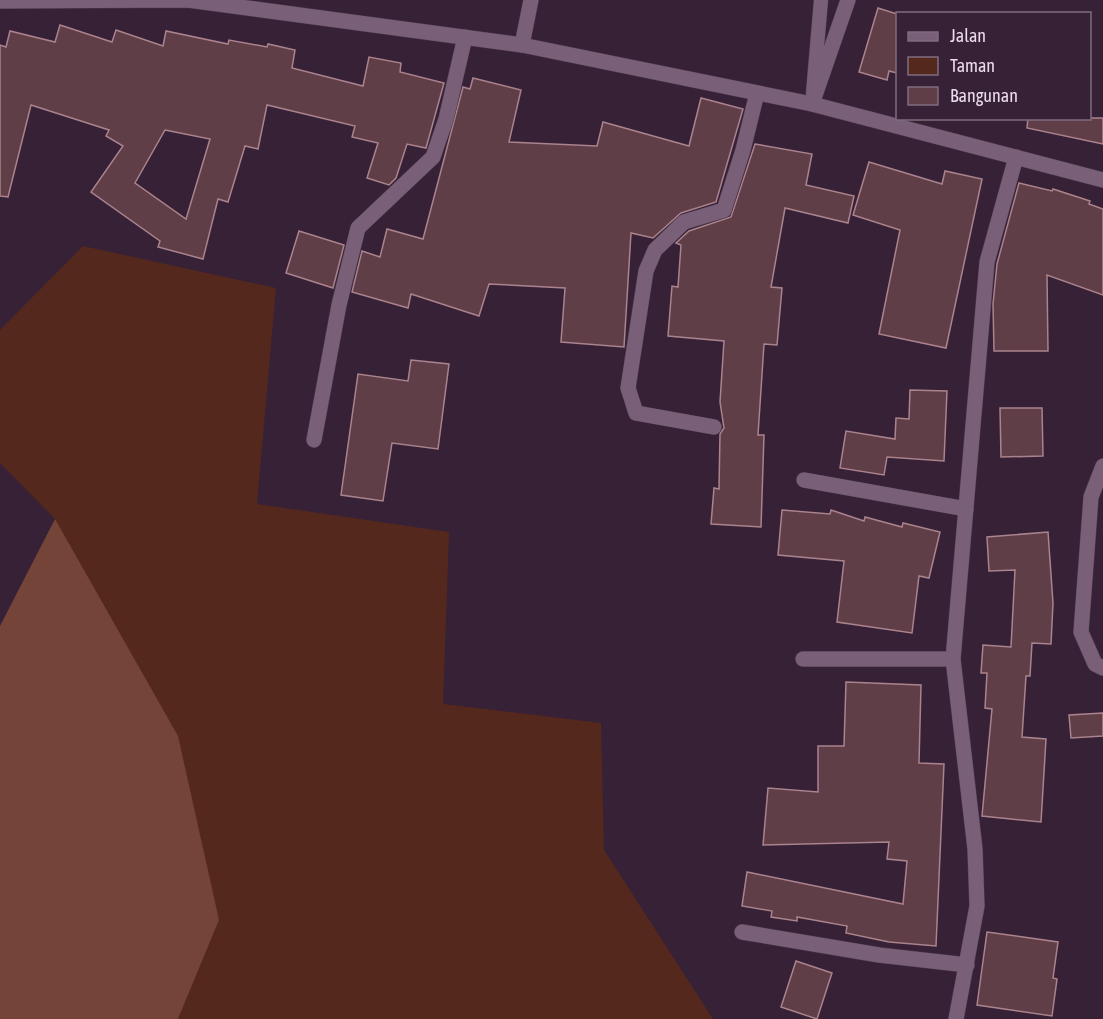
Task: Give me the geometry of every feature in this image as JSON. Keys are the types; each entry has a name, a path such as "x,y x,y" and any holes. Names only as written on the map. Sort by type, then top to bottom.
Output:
{"street":[{"path":"0,2 188,0 522,45 812,104 1103,180"},
{"path":"522,45 531,0"},
{"path":"812,104 848,0"},
{"path":"314,440 339,305 358,228 380,204 433,157 446,119 465,37"},
{"path":"714,427 636,413 628,388 646,271 655,250 684,222 724,210 743,150 757,93"},
{"path":"956,1019 977,906 975,849 953,659 987,262 1016,157"},
{"path":"1103,466 1091,497 1081,632 1095,664 1103,668"},
{"path":"804,480 966,509"},
{"path":"803,660 953,659"},
{"path":"742,932 879,955 967,965"}],"lane":[{"path":"812,104 821,0"}],"green space":[{"path":"83,246 276,288 257,504 449,532 443,704 601,723 604,850 713,1019 178,1019 219,920 55,519 0,463 0,330"}],"shaded area":[{"path":"55,519 178,736 219,920 178,1019 0,1019 0,626"}],"building":[{"path":"878,8 896,14 896,73 889,71 887,80 859,72"},
{"path":"60,25 112,42 116,30 163,46 166,31 228,44 229,40 267,47 268,44 295,50 292,68 363,86 369,57 401,63 400,72 444,83 426,148 407,144 396,178 389,185 367,178 378,143 352,137 355,126 267,105 258,149 245,146 228,202 218,199 203,259 158,247 160,241 91,192 123,146 106,136 109,130 31,105 8,197 0,196 0,45 6,47 10,31 55,42","holes":["165,130 210,139 186,219 135,183"]},
{"path":"473,78 521,90 509,142 597,146 603,122 689,146 701,98 743,109 716,202 681,213 653,238 631,233 624,347 561,342 565,288 489,284 479,316 411,294 408,308 352,292 362,251 380,257 387,229 423,239 463,87 470,89"},
{"path":"1103,118 1103,144 1027,128 1028,120"},
{"path":"755,144 812,154 806,185 854,196 848,223 785,208 771,287 782,288 777,345 764,344 758,435 764,435 761,527 711,524 714,488 719,489 720,434 724,428 720,402 724,341 668,336 672,286 678,287 681,245 676,243 689,231 731,217"},
{"path":"869,162 942,184 945,171 982,179 946,348 879,334 900,230 853,215"},
{"path":"1019,183 1052,191 1053,189 1090,201 1089,204 1103,209 1103,295 1047,275 1048,351 994,351 993,304 997,264"},
{"path":"299,231 344,245 333,288 286,273"},
{"path":"411,360 449,364 438,449 392,443 383,501 341,495 358,374 408,381"},
{"path":"910,390 947,391 944,461 887,457 884,475 840,468 846,431 895,439 896,418 909,419"},
{"path":"1000,408 1042,408 1043,456 1001,457"},
{"path":"782,510 830,514 831,510 864,521 865,517 902,527 903,523 940,532 929,578 919,576 912,633 837,622 844,561 778,555"},
{"path":"1048,532 1053,603 1051,644 1032,643 1030,676 1026,676 1022,737 1046,739 1041,822 982,816 992,709 985,708 987,673 981,673 983,645 1011,647 1015,570 989,571 987,537"},
{"path":"846,682 921,685 919,763 944,764 936,946 889,942 846,933 847,926 797,917 797,921 771,917 772,911 742,906 747,872 903,904 907,861 887,859 889,842 763,845 768,788 818,792 818,746 844,746"},
{"path":"1103,713 1103,736 1071,738 1069,715"},
{"path":"987,932 1058,942 1053,978 1057,979 1052,1016 977,1005"},
{"path":"796,961 832,973 817,1019 781,1007"}]}
